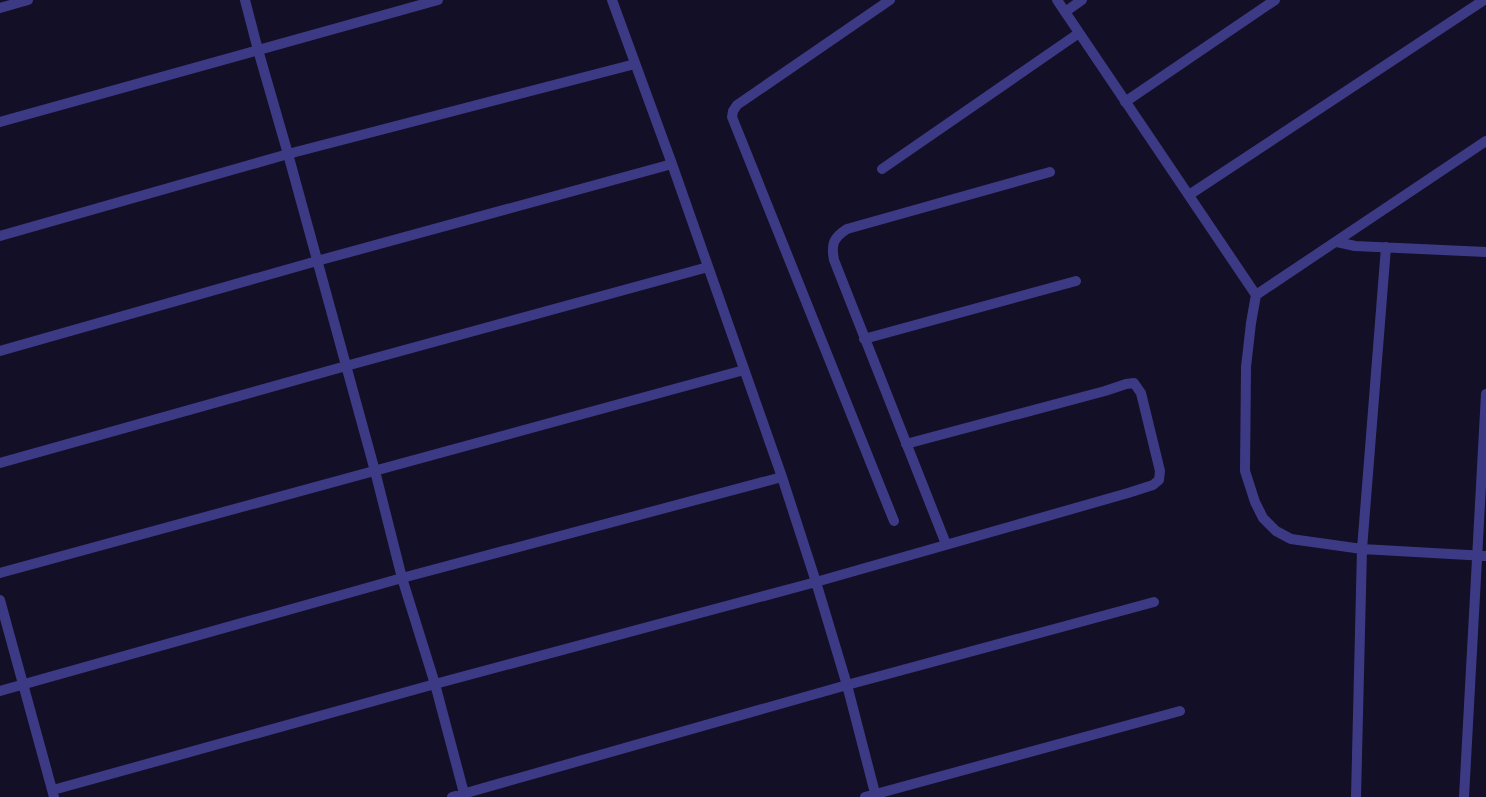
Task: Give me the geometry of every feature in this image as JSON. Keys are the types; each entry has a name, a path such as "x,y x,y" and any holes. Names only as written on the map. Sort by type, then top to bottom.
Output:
{"street":[{"path":"0,8 28,0"},
{"path":"246,0 258,50 375,471 402,578 435,684 464,795"},
{"path":"0,122 438,0"},
{"path":"612,0 672,164 782,477 847,685 872,796 1180,711"},
{"path":"890,0 738,105 733,111 732,117 894,521"},
{"path":"1057,0 1256,295 1246,367 1244,471 1255,502 1263,518 1276,532 1291,539 1362,549 1482,556"},
{"path":"1065,12 1082,0"},
{"path":"1126,102 1275,0"},
{"path":"1189,195 1484,0"},
{"path":"882,169 1079,32"},
{"path":"0,236 288,154 635,64"},
{"path":"1256,295 1486,141"},
{"path":"0,351 317,261 672,164"},
{"path":"946,544 864,339 832,252 837,236 847,229 1050,172"},
{"path":"1336,242 1355,246 1486,252"},
{"path":"1356,797 1362,549 1386,247"},
{"path":"0,463 708,267"},
{"path":"864,339 1076,281"},
{"path":"0,573 744,370"},
{"path":"0,600 54,794 435,684 816,582 1153,485 1159,480 1160,471 1141,393 1134,383 906,444"},
{"path":"1464,797 1482,556 1486,394"},
{"path":"0,691 402,578 782,477"},
{"path":"452,797 464,795 847,685 1154,602"}]}
